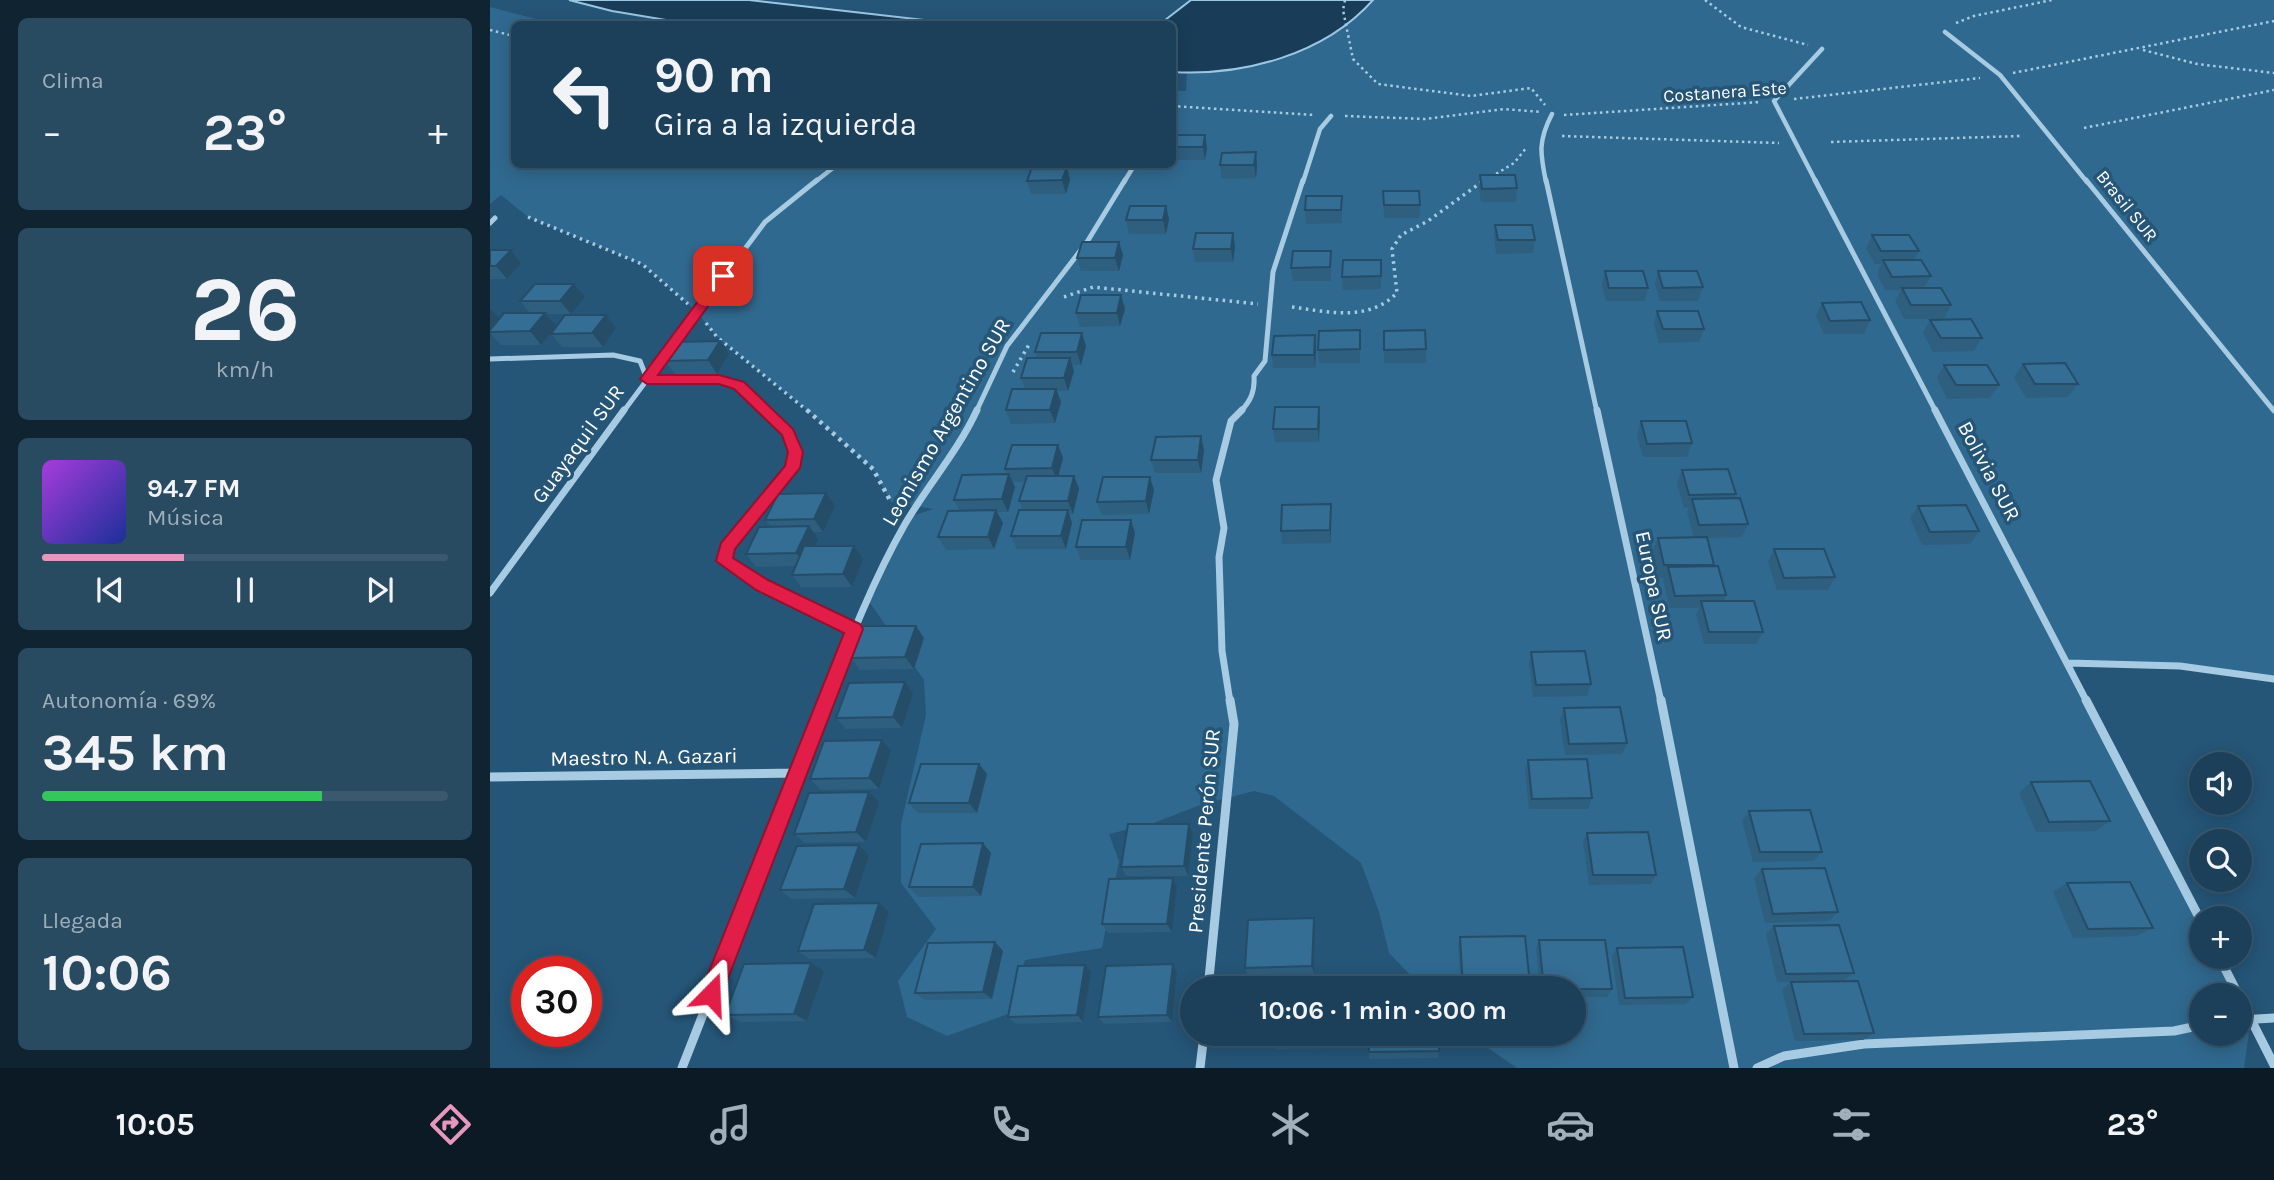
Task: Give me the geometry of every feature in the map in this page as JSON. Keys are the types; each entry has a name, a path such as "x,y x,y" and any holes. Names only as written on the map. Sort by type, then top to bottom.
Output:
{"street":[{"name":"Brasil SUR","path":"1945,32 2000,75 2274,411"},
{"path":"1774,101 1822,49"},
{"name":"Bolivia SUR","path":"1774,101 2193,906"},
{"name":"Europa SUR","path":"1552,114 1541,136 1541,158 1658,685 1734,1068"},
{"name":"Presidente Perón SUR","path":"1209,976 1234,724 1222,651 1219,557 1224,528 1216,480 1231,421 1249,403 1255,388 1254,376 1265,361 1273,272 1320,129 1331,116"},
{"name":"Guayaquil SUR","path":"490,592 696,311 765,222 833,168"},
{"name":"Leonismo Argentino SUR","path":"682,1068 854,629 906,523 931,489 973,419 1007,346 1087,242 1133,168"},
{"path":"490,359 613,355 640,361 647,379"},
{"path":"2068,663 2180,666 2274,679"},
{"name":"Maestro N. A. Gazari","path":"490,777 798,773"},
{"path":"2252,1020 2274,1018"},
{"path":"1757,1068 1784,1056 1864,1044 2174,1031 2189,1028"},
{"path":"2252,1031 2274,1065"},
{"path":"1200,1068 1203,1046"}],"lane":[{"path":"647,379 719,380 739,386 788,432 796,452 793,468 727,547 724,561 762,585 854,629"}],"path":[{"path":"1345,0 1343,10 1353,59 1378,84 1471,96 1531,88 1552,114"},
{"path":"1705,0 1741,27 1822,49"},
{"path":"1945,32 1955,23 1974,16 2052,0"},
{"name":"Costanera Este","path":"1176,106 1425,119 1528,109 1552,114 1774,101 2000,75 2142,50 2274,21"},
{"path":"490,30 511,35"},
{"path":"2142,50 2197,64 2274,73"},
{"path":"2084,128 2274,90"},
{"path":"1562,136 1779,143"},
{"path":"1831,142 2020,136"},
{"path":"1292,307 1353,314 1379,308 1392,301 1397,293 1392,249 1401,234 1428,221 1474,187 1514,163 1527,146"},
{"path":"528,217 642,264 696,311 717,337 812,414 873,469 891,502"},
{"path":"1060,300 1068,294 1094,288 1258,304"},
{"path":"1010,377 1031,341"}],"shaded area":[{"path":"569,0 749,0 933,21 672,21 612,11"},
{"path":"1191,0 1373,0 1331,35 1307,48 1281,58 1227,70 1176,72 1176,21 1164,21"},
{"path":"1373,0 2274,0 2274,679 2180,666 2073,664 2077,679 2192,906 2189,906 2189,969 2225,969 2232,983 2189,983 2189,1046 2247,1046 2244,1068 1517,1068 1485,1046 1586,1046 1586,976 1411,976 1389,953 1379,912 1361,863 1274,796 1254,791 1200,805 1151,824 1109,834 1119,861 1102,948 1025,960 1008,1014 947,1036 907,1017 898,981 936,929 901,883 901,824 926,715 924,680 868,600 906,523 913,516 933,509 891,502 873,469 812,414 717,337 696,311 642,264 528,217 501,195 490,204 490,7 544,21 511,21 511,168 1176,168 1176,91 1186,91 1187,72 1262,65 1322,40 1349,22"}],"building":[{"path":"1176,135 1205,135 1203,147 1176,147"},
{"path":"1256,152 1254,165 1220,165 1222,153"},
{"path":"1032,168 1067,168 1062,180 1027,181"},
{"path":"1480,175 1515,175 1517,188 1482,189"},
{"path":"1383,191 1419,191 1420,205 1384,205"},
{"path":"1306,196 1342,196 1341,210 1305,210"},
{"path":"1130,206 1166,206 1163,220 1126,220"},
{"path":"1495,225 1532,225 1535,240 1498,240"},
{"path":"1196,233 1233,233 1231,249 1193,249"},
{"path":"1872,235 1909,235 1919,251 1881,251"},
{"path":"1082,242 1119,242 1115,258 1077,258"},
{"path":"490,250 511,250 496,266 490,266"},
{"path":"1293,251 1331,251 1330,267 1291,268"},
{"path":"1343,260 1381,260 1381,276 1342,277"},
{"path":"1883,260 1921,260 1931,276 1892,277"},
{"path":"1605,271 1643,271 1648,288 1609,288"},
{"path":"1658,271 1697,271 1703,287 1663,288"},
{"path":"535,284 574,284 560,301 520,301"},
{"path":"1902,288 1941,288 1951,305 1911,305"},
{"path":"1081,295 1121,295 1117,313 1076,313"},
{"path":"1861,302 1870,320 1830,321 1822,303"},
{"path":"1657,311 1698,311 1704,329 1663,329"},
{"path":"504,313 545,313 530,331 490,332"},
{"path":"565,315 606,315 592,333 551,334"},
{"path":"1971,319 1982,338 1941,338 1930,320"},
{"path":"1360,330 1360,349 1318,350 1319,331"},
{"path":"1425,330 1426,349 1384,350 1384,331"},
{"path":"1041,333 1082,333 1077,352 1035,352"},
{"path":"1315,335 1314,355 1272,355 1274,336"},
{"path":"720,341 708,360 665,361 678,342"},
{"path":"1027,358 1070,358 1064,378 1021,378"},
{"path":"2065,363 2078,384 2035,384 2023,364"},
{"path":"1944,365 1987,365 1999,385 1956,385"},
{"path":"1012,389 1056,389 1050,410 1006,410"},
{"path":"1275,407 1319,407 1318,429 1273,429"},
{"path":"1641,421 1686,421 1692,443 1647,444"},
{"path":"1201,436 1198,460 1151,460 1156,437"},
{"path":"1012,445 1058,445 1052,468 1005,469"},
{"path":"1728,469 1736,494 1689,495 1682,470"},
{"path":"1009,474 1002,499 954,500 962,475"},
{"path":"1027,476 1074,476 1068,501 1019,501"},
{"path":"1103,477 1150,477 1146,501 1097,502"},
{"path":"826,493 814,519 765,520 778,494"},
{"path":"1740,498 1748,524 1699,525 1692,499"},
{"path":"1331,504 1330,530 1281,531 1282,505"},
{"path":"1966,505 1979,531 1930,532 1918,506"},
{"path":"996,510 988,537 938,537 948,511"},
{"path":"1019,510 1068,510 1061,536 1011,536"},
{"path":"1082,520 1131,520 1126,547 1076,547"},
{"path":"809,526 796,553 746,554 759,527"},
{"path":"1707,537 1714,565 1664,565 1658,538"},
{"path":"804,546 854,546 843,574 792,575"},
{"path":"1774,549 1824,549 1835,577 1784,578"},
{"path":"1718,566 1726,595 1675,596 1668,567"},
{"path":"1701,601 1754,601 1763,632 1709,632"},
{"path":"863,626 916,626 905,657 851,658"},
{"path":"1585,651 1591,684 1536,685 1531,652"},
{"path":"905,682 893,717 836,718 849,683"},
{"path":"1620,707 1627,743 1569,744 1564,708"},
{"path":"882,740 869,778 810,779 824,741"},
{"path":"1587,759 1592,798 1532,799 1528,760"},
{"path":"921,764 979,764 969,803 909,803"},
{"path":"2090,781 2110,821 2049,822 2031,782"},
{"path":"869,792 856,832 794,834 809,793"},
{"path":"1810,810 1822,852 1760,852 1749,811"},
{"path":"1128,824 1189,824 1184,866 1121,867"},
{"path":"1648,832 1656,875 1593,875 1587,833"},
{"path":"983,843 973,887 909,887 921,844"},
{"path":"859,845 844,889 780,890 797,846"},
{"path":"1825,868 1838,912 1773,914 1762,869"},
{"path":"1173,878 1167,924 1102,924 1109,879"},
{"path":"2130,882 2153,928 2088,929 2067,883"},
{"path":"879,903 864,950 798,951 814,904"},
{"path":"1314,918 1312,966 1245,968 1248,920"},
{"path":"1839,925 1854,973 1786,974 1774,926"},
{"path":"1525,936 1529,976 1462,976 1460,937"},
{"path":"1539,940 1605,940 1612,989 1586,989 1586,976 1543,976"},
{"path":"995,942 983,992 915,993 928,943"},
{"path":"1683,947 1693,997 1625,998 1617,948"},
{"path":"811,963 794,1014 725,1015 744,964"},
{"path":"1173,964 1167,1015 1098,1017 1106,966"},
{"path":"1085,965 1077,1015 1008,1017 1018,966"},
{"path":"1858,981 1874,1033 1804,1034 1791,982"},
{"path":"1369,1046 1439,1046 1439,1051 1369,1052"}],"route":[{"path":"711,994 854,629 762,585 731,568 724,561 727,547 793,468 796,452 788,432 739,386 719,380 647,379 723,276"}]}
